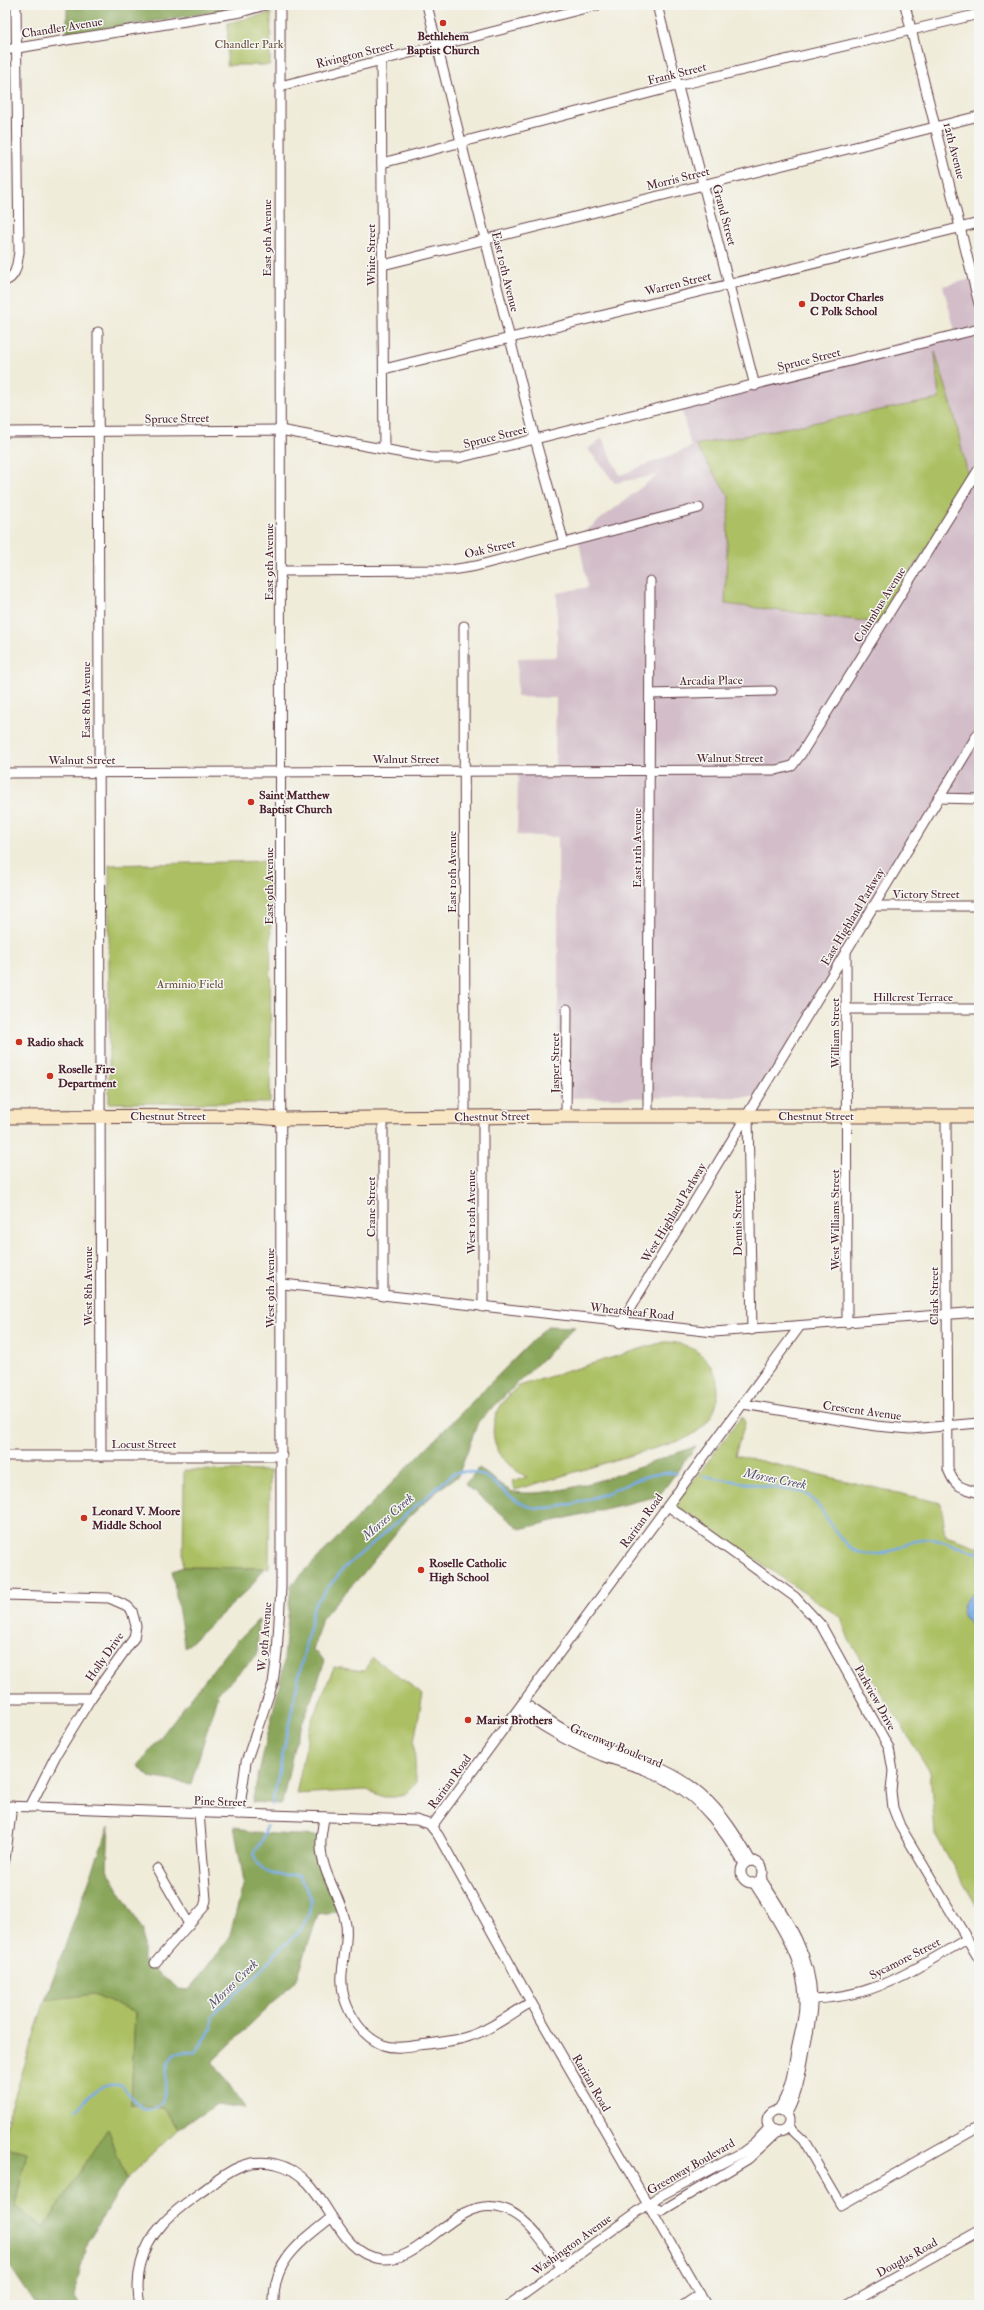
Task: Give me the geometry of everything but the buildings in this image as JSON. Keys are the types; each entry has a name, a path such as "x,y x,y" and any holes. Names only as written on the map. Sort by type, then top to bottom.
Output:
{"street":[{"path":"5,281 9,280 16,268 19,252 16,5"},
{"name":"Chandler Avenue","path":"5,50 240,12 265,5"},
{"name":"East 9th Avenue","path":"280,5 282,1119"},
{"name":"East 10th Avenue","path":"427,5 535,439 564,544"},
{"name":"Rivington Street","path":"280,86 598,5"},
{"name":"Grand Street","path":"657,5 730,283 755,386"},
{"name":"12th Avenue","path":"905,5 979,304"},
{"name":"Frank Street","path":"382,162 678,86 979,14"},
{"name":"White Street","path":"381,61 384,449"},
{"name":"Morris Street","path":"383,265 979,116"},
{"name":"Warren Street","path":"384,369 979,223"},
{"name":"Spruce Street","path":"5,432 280,430 431,458 458,458 755,386 979,329"},
{"name":"East 8th Avenue","path":"98,332 99,1116"},
{"name":"Columbus Avenue","path":"801,754 979,469"},
{"name":"Oak Street","path":"281,571 450,570 476,566 699,508"},
{"name":"East 11th Avenue","path":"648,1116 650,581"},
{"name":"East 10th Avenue","path":"464,626 465,1118"},
{"name":"Arcadia Place","path":"650,694 772,692"},
{"name":"East Highland Parkway","path":"748,1116 846,949 979,732"},
{"name":"Walnut Street","path":"5,773 776,770 792,766 801,754"},
{"path":"938,798 979,799"},
{"name":"Victory Street","path":"873,906 979,906"},
{"name":"William Street","path":"846,949 846,1117"},
{"name":"Hillcrest Terrace","path":"847,1009 979,1008"},
{"name":"Jasper Street","path":"566,1116 567,1009"},
{"name":"West 8th Avenue","path":"99,1116 101,1456"},
{"name":"Chestnut Street","path":"5,1117 242,1116 282,1119 566,1116 979,1116"},
{"name":"West Highland Parkway","path":"621,1323 748,1116"},
{"name":"Dennis Street","path":"748,1116 752,1330"},
{"name":"Clark Street","path":"946,1116 947,1426 950,1475 953,1482 961,1487 979,1493"},
{"name":"West Williams Street","path":"846,1117 846,1323"},
{"name":"Crane Street","path":"383,1118 383,1296"},
{"name":"West 10th Avenue","path":"483,1118 483,1307"},
{"name":"West 9th Avenue","path":"282,1119 282,1456"},
{"name":"Wheatsheaf Road","path":"282,1284 621,1323 714,1332 979,1312"},
{"name":"Raritan Road","path":"706,2305 531,2002 432,1826 800,1326"},
{"name":"Crescent Avenue","path":"743,1404 876,1426 910,1429 979,1423"},
{"name":"Locust Street","path":"5,1456 282,1456"},
{"name":"W. 9th Avenue","path":"239,1814 244,1767 272,1683 277,1653 281,1588 282,1456"},
{"name":"Parkview Drive","path":"668,1506 794,1598 821,1625 889,1748 893,1771 891,1791 893,1808 900,1826 979,1959"},
{"name":"Holly Drive","path":"5,1596 109,1598 122,1602 132,1611 136,1626 134,1638 91,1698 55,1758 30,1807"},
{"path":"5,1698 91,1698"},
{"name":"Greenway Boulevard","path":"521,1706 525,1714 578,1746 642,1769 679,1787 709,1813 748,1863"},
{"path":"5,1860 9,1806"},
{"name":"Pine Street","path":"9,1806 416,1820 432,1826"},
{"path":"155,1963 204,1907 206,1900 199,1813"},
{"path":"324,1817 321,1847 322,1854 325,1867 344,1913 346,1929 341,1974 344,1996 349,2012 357,2025 373,2039 384,2045 399,2047 452,2041 471,2036 531,2002"},
{"path":"748,1863 758,1863 763,1868 758,1881 748,1882 743,1877 741,1871 748,1863"},
{"path":"156,1869 189,1924"},
{"path":"758,1881 805,1957 810,1972 801,2076 797,2092 783,2111"},
{"name":"Sycamore Street","path":"808,1999 848,1997 875,1988 911,1971 967,1939"},
{"path":"772,2111 783,2111 789,2120 788,2126 783,2131 773,2130 767,2122 768,2116 772,2111"},
{"path":"788,2126 803,2140 841,2205 979,2127"},
{"name":"Greenway Boulevard","path":"773,2130 748,2160 698,2188 663,2210 649,2205 658,2197 743,2152 773,2130"},
{"path":"140,2305 139,2271 145,2252 154,2234 165,2221 228,2171 240,2166 261,2162 288,2167 300,2174 312,2185 332,2217 354,2247 372,2257 392,2258 407,2254 466,2212 482,2207 504,2208 514,2213 527,2223 562,2268"},
{"path":"692,2179 698,2188"},
{"name":"Washington Avenue","path":"509,2305 649,2205"},
{"path":"274,2305 276,2282 281,2267 289,2253 332,2217"},
{"name":"Douglas Road","path":"846,2305 979,2232"},
{"path":"684,2305 700,2294"}],"shaded area":[{"path":"979,277 979,795 941,795 756,1097 558,1098 558,837 517,835 518,770 555,769 556,698 517,697 518,658 557,657 557,593 588,587 578,537 657,475 615,483 588,449 602,438 620,475 691,447 680,403 931,335 955,331 943,286","holes":["936,354 953,410 969,480 725,604 729,496 698,449 939,399"]}],"green space":[{"path":"67,5 233,5 233,9 67,35"},
{"name":"Chandler Park","path":"271,13 270,65 227,65 228,23"},
{"path":"935,352 953,410 969,480 880,623 725,604 729,496 695,445 939,399"},
{"name":"Arminio Field","path":"271,861 270,1103 109,1103 109,865"},
{"path":"547,1326 575,1327 478,1422 458,1476 439,1489 407,1519 361,1576 322,1618 313,1650 325,1661 294,1747 282,1804 252,1802 283,1669 291,1585"},
{"path":"663,1342 684,1345 700,1354 711,1367 717,1382 717,1399 712,1415 700,1429 682,1440 515,1490 512,1481 527,1477 513,1468 503,1457 496,1446 493,1434 494,1421 499,1409 507,1397 519,1386"},
{"path":"742,1416 745,1423 735,1455 941,1503 946,1536 979,1547 979,1593 976,1592 962,1616 979,1634 979,1910 935,1834 930,1772 849,1640 841,1618 675,1505"},
{"path":"696,1446 659,1496 520,1529 465,1484 479,1468 510,1491 534,1493 556,1491 631,1470"},
{"path":"184,1470 270,1471 269,1568 183,1567"},
{"path":"183,1567 264,1568 250,1588 185,1648 172,1571"},
{"path":"259,1619 257,1655 218,1693 191,1784 149,1777 138,1766 228,1650"},
{"path":"373,1658 423,1694 414,1741 416,1782 405,1795 394,1797 384,1797 367,1790 296,1794 311,1722 334,1667 364,1671"},
{"path":"109,1826 107,1869 143,1931 143,1961 179,1989 189,1990 229,1938 244,1882 234,1826 251,1833 323,1836 322,1856 345,1911 318,1914 297,1979 213,2061 245,2108 217,2104 178,2129 163,2107 131,2105 135,2012 94,1994 45,2000"},
{"path":"94,1994 135,2012 131,2104 164,2107 178,2129 126,2180 108,2129 45,2228 15,2206 27,2152 5,2147 5,2127 45,2000"},
{"path":"108,2128 126,2180 87,2242 74,2296 80,2305 36,2305 5,2259 5,2147 27,2152 15,2206 44,2228"}],"water":[{"path":"976,1592 979,1593 979,1634 962,1616 965,1602"}],"waterway":[{"name":"Morses Creek","path":"272,1805 314,1605 344,1568 453,1474 466,1471 478,1473 517,1501 527,1506 547,1508 586,1500 647,1476 676,1473"},
{"name":"Morses Creek","path":"703,1476 806,1493 823,1512 845,1543 854,1550 865,1554 885,1553 917,1540 929,1538 979,1553"},
{"name":"Morses Creek","path":"76,2109 96,2090 108,2085 122,2086 142,2109 149,2110 160,2104 165,2095 168,2065 175,2053 196,2052 212,2029 212,2017 217,2010 254,1978 274,1955 300,1931 309,1914 312,1899 299,1875 277,1875 266,1871 261,1867 253,1853 261,1843 267,1826"}],"place":[{"name":"Bethlehem Baptist Church","path":"443,23"},
{"name":"Doctor Charles C Polk School","path":"802,304"},
{"name":"Saint Matthew Baptist Church","path":"251,802"},
{"name":"Radio shack","path":"19,1042"},
{"name":"Roselle Fire Department","path":"50,1076"},
{"name":"Leonard V. Moore Middle School","path":"84,1518"},
{"name":"Roselle Catholic High School","path":"421,1570"},
{"name":"Marist Brothers","path":"468,1720"}]}
